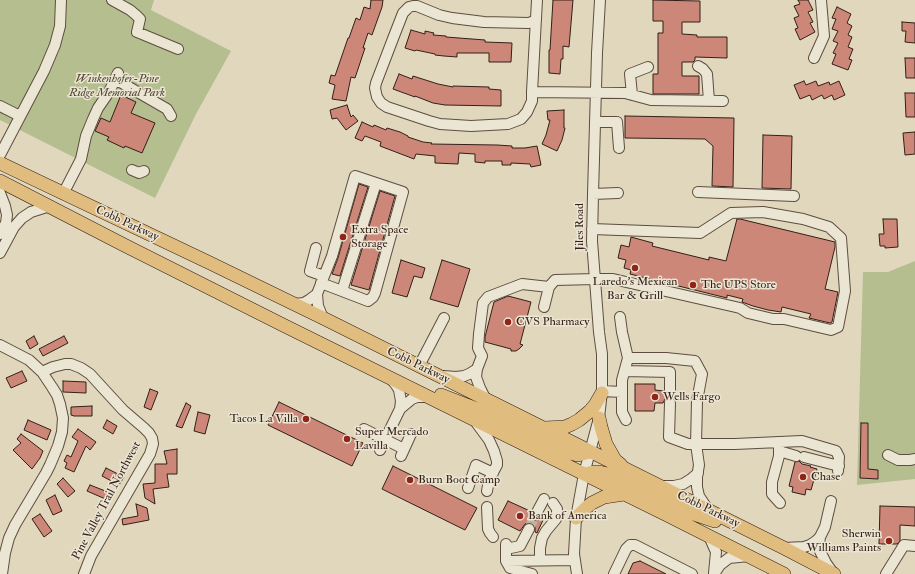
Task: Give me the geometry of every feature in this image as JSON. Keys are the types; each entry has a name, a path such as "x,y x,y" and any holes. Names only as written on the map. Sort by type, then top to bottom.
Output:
{"main road":[{"name":"Cobb Parkway","path":"0,163 323,318 834,574"},
{"name":"Cobb Parkway","path":"0,181 133,250 784,574"},
{"path":"416,391 436,393 487,413 569,453 578,455 590,452"},
{"path":"542,428 565,427 579,420 590,411 599,399 602,392"},
{"path":"599,418 603,436 610,452 615,460 627,470"},
{"path":"584,474 599,472 608,474 683,510 714,520 730,521"},
{"path":"576,518 587,507 599,500 624,494"}],"street":[{"path":"0,155 44,71 55,45 60,26 61,0"},
{"path":"112,0 132,5 140,19 137,32 178,49"},
{"path":"536,20 529,23 484,22 439,15 418,6 409,7 403,13 376,83 375,88 377,97 381,103 387,107 440,124 471,126 508,124 521,119 527,112 532,101 537,0"},
{"name":"Jiles Road","path":"576,574 574,560 574,536 576,518 584,474 599,418 602,392 602,354 599,332 592,229 600,0"},
{"path":"814,58 824,36 821,0"},
{"path":"698,66 707,74 709,101"},
{"path":"632,95 630,74 648,67"},
{"path":"63,194 81,159 86,136 98,108 117,76 156,96 171,116"},
{"path":"532,92 625,93 651,100 723,101"},
{"path":"0,106 20,116"},
{"path":"595,122 617,122 619,148"},
{"path":"132,170 139,173 144,171"},
{"path":"316,248 310,271 322,280 342,291 368,301 375,293 403,192 355,176 332,256 322,280 317,294 318,306 323,318"},
{"path":"342,291 376,183"},
{"path":"698,192 794,196"},
{"path":"0,193 7,215 6,223 0,234"},
{"path":"593,194 618,193"},
{"path":"0,254 14,227 22,218 31,212 50,206"},
{"path":"544,307 549,287 555,280 613,279 740,308 748,313 773,319 784,319 831,330 838,327 845,291 841,238 829,227 803,219 763,212 731,213 700,233 592,229"},
{"path":"486,400 476,377 477,369 482,356 478,348 483,303 488,297 522,284 549,287"},
{"path":"294,304 304,303 317,294"},
{"path":"620,317 628,358 622,380 622,412 626,420"},
{"path":"419,366 444,318"},
{"path":"0,345 29,360 42,372 60,404 63,418 62,432 53,458 9,538 4,553 2,574"},
{"path":"628,358 666,358 695,361 702,374 697,401 696,444 699,465 697,482 699,496 709,511"},
{"name":"Pine Valley Trail Northwest","path":"42,372 65,364 71,364 81,368 90,374 118,404 149,433 152,438 153,444 150,454 91,556 84,574"},
{"path":"437,375 456,377 464,376 474,372 477,369"},
{"path":"625,371 670,372 670,391"},
{"path":"380,450 400,409 401,401 399,390 390,378"},
{"path":"602,392 622,392"},
{"path":"400,409 412,399 429,397"},
{"path":"670,403 669,437 688,444 735,444 779,447 802,441 836,451 839,457 839,468 800,456 779,447"},
{"path":"475,421 489,440 496,456 497,465 489,480 487,491"},
{"path":"364,429 385,439 403,452 412,434"},
{"path":"779,447 779,456 772,482 772,494 780,503"},
{"path":"888,455 898,460 915,459"},
{"path":"468,488 476,465 493,473"},
{"path":"660,486 674,486 683,484 698,473"},
{"path":"536,514 548,501 557,509 557,516 554,522 544,534 541,543 540,560"},
{"path":"784,548 804,547 816,542 825,527 824,513 831,501"},
{"path":"487,507 488,529 493,537"},
{"path":"532,574 510,568 506,561 506,546 520,546 527,533 541,543"},
{"path":"709,536 716,552 714,574"},
{"path":"820,537 820,551 834,574"},
{"path":"614,574 626,549 635,545 692,574"},
{"path":"887,574 904,545 915,546"},
{"path":"714,574 720,565 729,558 749,556"},
{"path":"506,561 574,560"}],"green space":[{"name":"Winkenhofer-Pine Ridge Memorial Park","path":"0,0 154,0 151,10 231,51 196,114 155,198 0,120"},
{"path":"915,261 915,479 857,485 863,272 888,272"}],"building":[{"path":"371,0 383,0 382,7 372,35 368,33 363,48 365,48 355,78 351,77 346,101 332,99 335,85 329,83 331,75 335,76 356,18 360,20 364,7 370,9"},
{"path":"553,0 573,0 569,47 563,46 563,59 561,59 560,74 549,73 549,50"},
{"path":"653,0 700,1 700,22 682,22 682,34 697,35 697,37 727,37 727,58 695,57 693,62 682,62 682,76 699,76 699,94 653,94 653,74 658,74 658,33 663,33 663,21 653,21"},
{"path":"798,0 808,0 813,10 808,12 813,22 810,23 815,32 800,40 795,29 798,28 794,18 799,16 794,6 800,4"},
{"path":"837,7 851,14 847,23 852,26 848,35 852,37 848,47 853,49 849,59 852,60 848,70 832,64 836,54 833,53 838,43 833,41 838,31 832,29 836,19 832,18"},
{"path":"902,22 915,23 915,43 905,42 906,31 902,31"},
{"path":"411,30 425,34 425,31 434,33 433,35 446,37 485,40 485,42 512,43 511,62 489,62 489,53 457,53 457,57 435,55 405,48"},
{"path":"905,58 915,58 915,78 906,78"},
{"path":"399,74 412,79 413,76 453,87 489,87 489,89 501,90 501,106 445,105 433,103 393,89"},
{"path":"804,81 806,85 816,81 818,86 829,82 830,85 839,81 845,95 834,100 832,95 824,99 822,95 812,100 810,95 800,99 794,85"},
{"path":"905,93 915,93 915,117 906,117"},
{"path":"121,95 136,102 131,113 155,123 142,153 125,146 124,148 107,140 109,137 95,131 101,118 110,122"},
{"path":"347,105 351,117 353,115 358,121 346,130 337,118 332,119 330,110"},
{"path":"564,110 565,128 557,151 542,144 550,120 548,120 547,111"},
{"path":"625,116 734,118 733,187 712,186 713,146 705,139 625,138"},
{"path":"362,122 373,127 374,125 386,130 387,128 400,132 408,137 423,142 432,143 431,144 497,145 512,146 512,148 537,146 541,165 531,167 530,164 511,163 511,165 502,165 502,161 485,161 485,163 475,162 475,154 459,153 458,164 435,163 435,156 416,154 414,159 380,146 381,142 365,136 362,141 355,138"},
{"path":"915,132 915,154 905,155 903,133"},
{"path":"763,135 792,136 791,189 762,188"},
{"path":"359,184 368,187 340,276 332,274 338,258"},
{"path":"380,191 395,196 369,290 351,285"},
{"path":"737,219 835,242 825,289 838,292 832,322 830,323 809,318 811,314 782,307 781,312 768,310 742,302 743,299 727,295 727,298 630,274 631,270 624,268 626,260 618,258 621,245 629,247 631,237 653,243 652,246 709,260 709,257 726,261"},
{"path":"883,219 897,219 898,247 885,248 885,246 880,246 879,234 884,234"},
{"path":"401,260 425,268 422,278 414,276 407,297 392,293"},
{"path":"442,260 470,269 458,307 430,299"},
{"name":"CVS Pharmacy","path":"508,296 531,302 520,344 523,345 516,351 511,351 511,349 485,342 494,302"},
{"path":"34,336 38,344 30,349 26,341"},
{"path":"64,336 68,343 43,356 39,349"},
{"path":"22,371 27,381 11,388 6,378"},
{"path":"63,381 86,382 86,393 63,392"},
{"name":"Wells Fargo","path":"635,384 655,384 655,390 664,391 665,395 668,397 663,403 655,403 654,411 635,411"},
{"path":"150,389 158,392 151,410 144,407"},
{"path":"279,402 363,443 352,466 268,425"},
{"path":"186,403 191,406 182,428 176,426"},
{"path":"92,406 92,416 71,415 71,407"},
{"path":"198,412 210,415 205,434 194,431"},
{"path":"28,420 51,430 47,440 24,430"},
{"path":"107,420 117,426 113,434 103,428"},
{"path":"861,423 868,423 868,469 878,470 878,479 860,478"},
{"path":"78,429 96,442 90,450 86,446 74,472 65,468 67,463 64,461 67,455 71,457 78,441 72,437"},
{"path":"21,434 43,451 32,469 13,450 21,443 17,439"},
{"path":"177,449 177,474 167,474 169,487 153,489 155,504 145,498 143,484 155,483 155,464 167,464 164,451"},
{"name":"Chase","path":"799,461 802,464 817,469 811,490 806,489 805,495 792,492 793,487 789,486 795,462"},
{"path":"393,466 477,508 465,530 382,489"},
{"path":"106,468 124,477 119,485 102,476"},
{"path":"63,478 75,491 68,497 57,484"},
{"path":"90,485 113,494 110,501 87,491"},
{"path":"55,495 62,511 53,515 46,500"},
{"name":"Bank of America","path":"508,501 530,511 530,517 533,520 539,520 542,517 544,518 537,533 535,532 535,526 532,523 525,524 520,531 498,520"},
{"path":"136,504 147,508 149,520 123,525 122,519 138,516"},
{"path":"880,506 915,507 915,526 900,525 900,541 897,544 879,544"},
{"path":"40,514 52,531 44,537 32,519"},
{"path":"640,561 666,574 628,574 633,563"}],"tunnel":[{"path":"529,529 536,514"}],"place":[{"name":"Extra Space Storage","path":"343,237"},
{"name":"Laredo's Mexican Bar & Grill","path":"635,268"},
{"name":"The UPS Store","path":"693,285"},
{"name":"CVS Pharmacy","path":"508,322"},
{"name":"Wells Fargo","path":"655,397"},
{"name":"Tacos La Villa","path":"306,419"},
{"name":"Super Mercado Lavilla","path":"347,439"},
{"name":"Chase","path":"803,477"},
{"name":"Burn Boot Camp","path":"410,480"},
{"name":"Bank of America","path":"520,516"},
{"name":"Sherwin Williams Paints","path":"889,541"}]}
